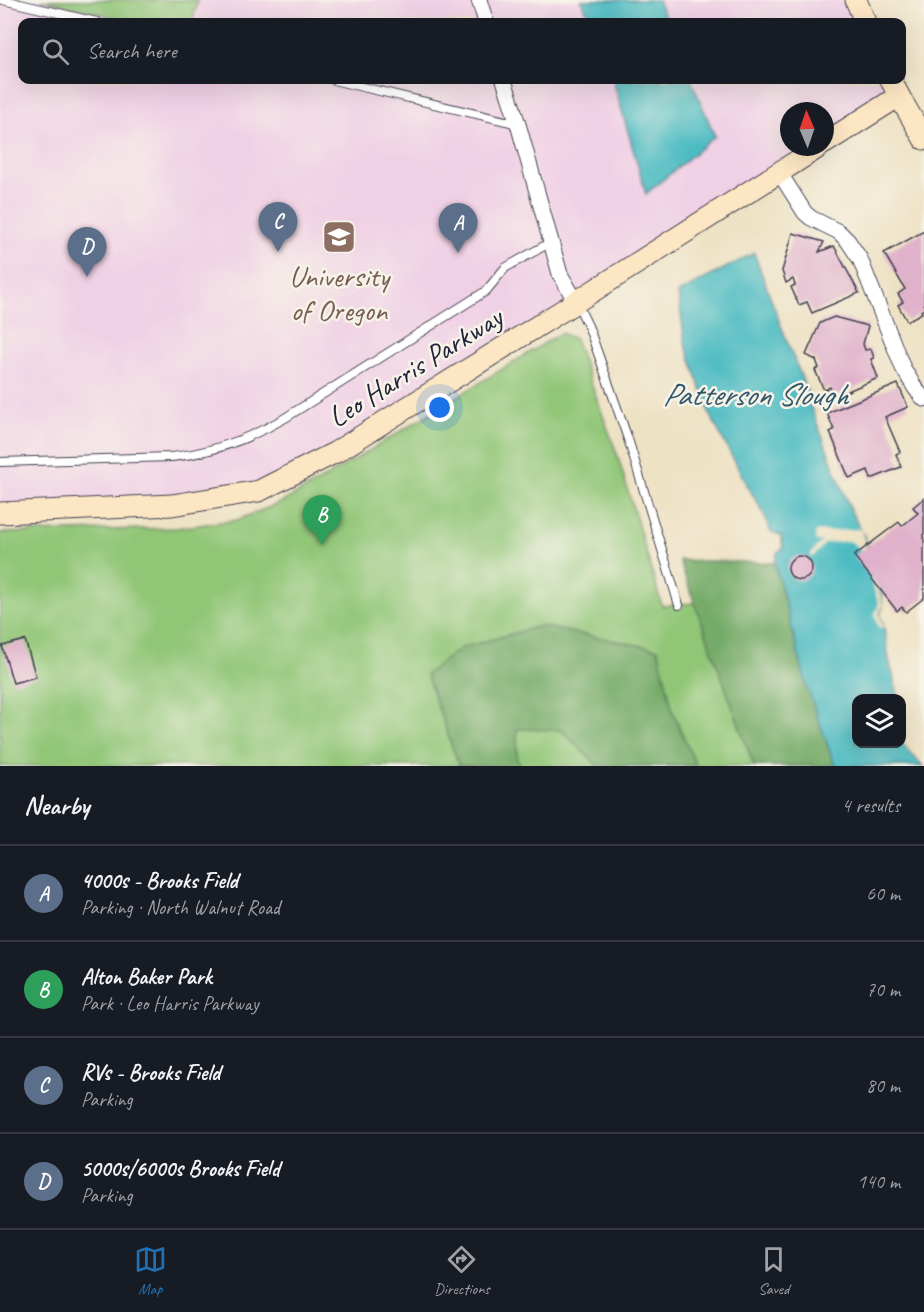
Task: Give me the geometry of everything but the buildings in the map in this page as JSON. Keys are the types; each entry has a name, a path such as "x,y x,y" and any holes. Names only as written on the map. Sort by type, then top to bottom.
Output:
{"street":[{"path":"479,0 485,18"},
{"path":"856,0 863,18"},
{"path":"505,84 560,274 576,302"},
{"path":"834,136 895,88 924,139"},
{"name":"Leo Harris Parkway","path":"0,513 172,505 259,490 336,452 805,156"},
{"path":"779,172 805,213 839,232 860,259 903,368 924,399"}],"lane":[{"path":"3,0 80,18"},
{"path":"350,84 518,124"},
{"path":"0,462 171,457 199,453 231,444 261,432 285,418 486,291 505,268 551,242"},
{"path":"576,302 589,328 628,439 679,605"}],"shaded area":[{"name":"University of Oregon","path":"0,0 868,0 874,18 18,18 18,84 894,84 899,96 834,137 834,102 780,102 780,156 804,156 259,491 0,513"}],"green space":[{"path":"41,0 198,0 193,18 117,18"},
{"path":"561,333 575,339 618,457 662,606 746,598 801,766 0,766 0,533 176,528 237,520 282,502 318,482"},
{"path":"679,560 775,563 807,687 835,766 754,766"},
{"path":"540,626 658,649 673,712 696,766 598,766 561,730 517,729 517,760 522,766 459,766 426,674 461,648"}],"water":[{"path":"581,0 658,0 665,18 590,18"},
{"path":"614,84 693,84 715,136 646,194"},
{"name":"Patterson Slough","path":"754,253 851,511 865,538 881,593 883,606 880,615 898,694 852,694 852,748 906,748 923,766 835,766 807,687 775,563 777,553 783,548 781,535 771,532 764,514 710,415 685,343 678,293"}],"pier":[{"path":"861,529 883,605 879,614 883,627 879,628 875,614 879,604 861,550 850,541 825,543 813,557 810,555 822,541 816,541 815,532"}],"place":[{"name":"University of Oregon","path":"339,237"},
{"name":"RVs - Brooks Field","path":"278,252"},
{"name":"4000s - Brooks Field","path":"458,253"},
{"name":"5000s/6000s Brooks Field","path":"87,277"},
{"name":"Alton Baker Park","path":"322,545"}]}
